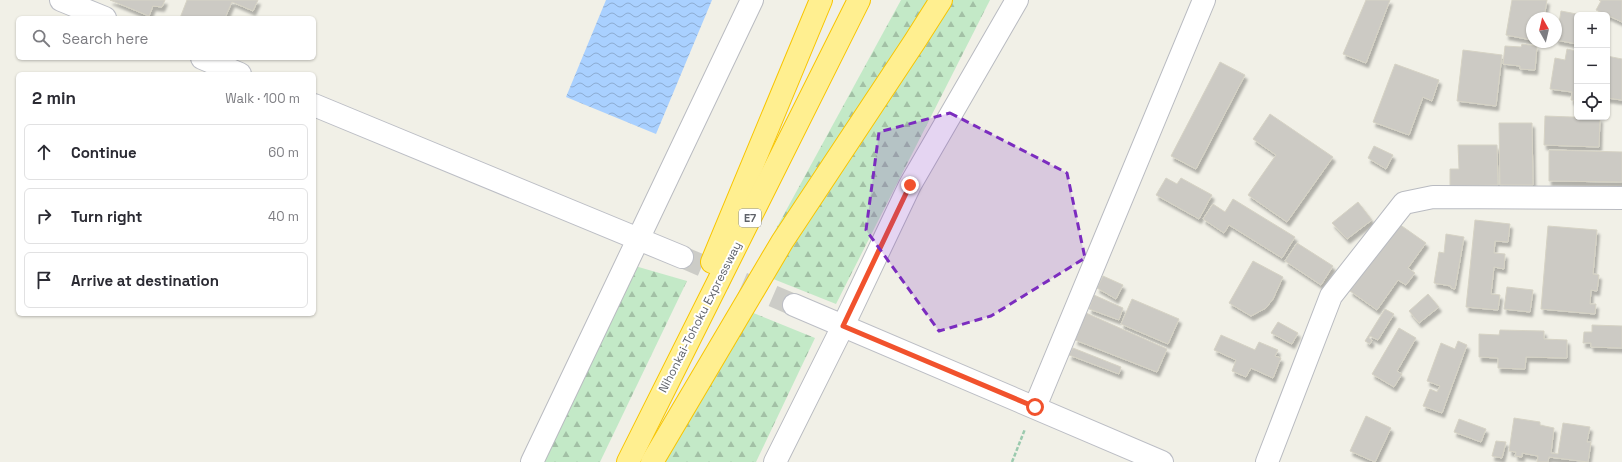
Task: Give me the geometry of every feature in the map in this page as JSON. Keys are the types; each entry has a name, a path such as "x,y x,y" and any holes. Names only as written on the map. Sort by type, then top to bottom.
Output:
{"highway":[{"path":"640,435 821,0"},
{"name":"Nihonkai-Tohoku Expressway","path":"628,462 640,435 859,0"},
{"path":"652,462 782,242 916,41 941,0"}],"street":[{"path":"62,0 100,16"},
{"path":"532,462 752,0"},
{"path":"775,462 843,326 910,185 1017,0"},
{"path":"1035,407 1204,0"},
{"path":"207,60 235,72"},
{"path":"316,105 682,257"},
{"path":"1267,462 1331,296 1404,203 1433,197 1622,198"},
{"path":"794,305 1162,462"}],"path":[{"path":"1012,462 1035,407"}],"highlighted area":[{"path":"950,113 1067,173 1085,258 991,316 939,331 866,230 879,132"}],"green space":[{"path":"901,0 990,0 836,304 753,271"},
{"path":"635,266 687,281 600,462 540,462"},
{"path":"736,306 815,338 756,462 658,462"}],"water":[{"path":"606,0 712,0 656,134 566,97"}],"building":[{"path":"110,0 165,0 162,7 153,6 149,16"},
{"path":"187,0 258,0 253,11 232,2 226,16 181,16"},
{"path":"1366,0 1390,0 1366,63 1343,54"},
{"path":"1512,0 1547,0 1545,12 1526,12 1526,39 1506,35"},
{"path":"1599,0 1622,0 1622,22 1610,16 1610,12 1600,12 1596,10 1601,1"},
{"path":"1561,12 1574,13 1574,43 1562,41"},
{"path":"1522,44 1526,45 1526,48 1537,48 1535,70 1520,69 1520,66 1503,64 1505,46 1521,47"},
{"path":"1567,49 1574,50 1574,100 1571,100 1572,92 1550,89 1555,58 1565,60"},
{"path":"1463,50 1502,55 1496,106 1457,101"},
{"path":"1610,57 1622,59 1622,100 1610,98"},
{"path":"1220,62 1245,75 1196,169 1171,156"},
{"path":"1395,64 1439,80 1432,101 1423,97 1409,135 1373,122"},
{"path":"1270,114 1333,157 1287,222 1248,195 1276,155 1253,139"},
{"path":"1545,116 1574,117 1574,120 1600,120 1599,147 1544,145"},
{"path":"1499,123 1532,123 1533,185 1500,185"},
{"path":"1458,145 1497,145 1498,185 1450,186 1450,169 1459,169"},
{"path":"1374,146 1393,155 1386,169 1368,158"},
{"path":"1549,150 1622,152 1622,182 1549,181"},
{"path":"1166,178 1177,184 1181,178 1212,195 1199,219 1156,195"},
{"path":"1233,199 1295,237 1282,258 1229,225 1224,233 1203,219 1213,204 1225,212"},
{"path":"1358,202 1372,220 1347,239 1332,223"},
{"path":"1475,220 1510,224 1508,242 1495,241 1494,253 1505,254 1504,269 1494,267 1491,294 1500,295 1498,310 1466,307"},
{"path":"1399,224 1426,243 1408,268 1415,273 1406,285 1398,280 1377,310 1350,291"},
{"path":"1548,226 1597,230 1593,274 1599,275 1597,291 1591,290 1590,304 1596,304 1595,314 1541,309"},
{"path":"1446,234 1464,237 1455,289 1451,288 1451,286 1434,283 1439,252 1444,253"},
{"path":"1297,243 1333,266 1321,285 1285,261"},
{"path":"1253,261 1283,277 1273,299 1266,308 1251,316 1229,303"},
{"path":"1103,276 1123,285 1116,299 1097,288"},
{"path":"1507,287 1533,290 1530,312 1504,309"},
{"path":"1428,294 1439,307 1419,323 1409,311"},
{"path":"1094,295 1123,308 1119,320 1089,309"},
{"path":"1132,299 1179,319 1168,344 1121,324"},
{"path":"1385,309 1394,314 1378,340 1370,336 1369,338 1372,340 1370,344 1365,341"},
{"path":"1086,313 1167,349 1157,372 1075,340"},
{"path":"1278,322 1298,333 1292,344 1271,333"},
{"path":"1592,325 1622,326 1622,348 1591,347 1591,343 1583,343 1584,332 1592,332"},
{"path":"1399,328 1416,338 1397,371 1402,374 1394,387 1372,374"},
{"path":"1500,330 1544,331 1544,339 1567,340 1567,358 1526,357 1525,369 1498,368 1498,358 1479,357 1479,334 1499,335"},
{"path":"1221,335 1255,350 1259,342 1278,350 1275,356 1281,358 1273,378 1251,368 1246,377 1232,371 1236,360 1214,350"},
{"path":"1458,341 1467,345 1442,413 1423,406 1430,389 1437,392 1440,386 1427,381 1441,343 1455,349"},
{"path":"1073,348 1121,367 1119,374 1069,355"},
{"path":"1366,416 1391,428 1375,462 1350,451"},
{"path":"1514,418 1540,422 1540,425 1554,428 1551,453 1558,454 1563,423 1590,427 1587,442 1591,442 1588,462 1549,457 1548,462 1537,462 1538,456 1522,453 1522,457 1515,456 1516,452 1509,451"},
{"path":"1459,419 1486,429 1481,442 1454,432"},
{"path":"1496,441 1506,442 1502,458 1492,456"}],"tunnel":[{"path":"682,257 794,305"}],"route":[{"path":"910,185 843,326 1035,407"}]}
